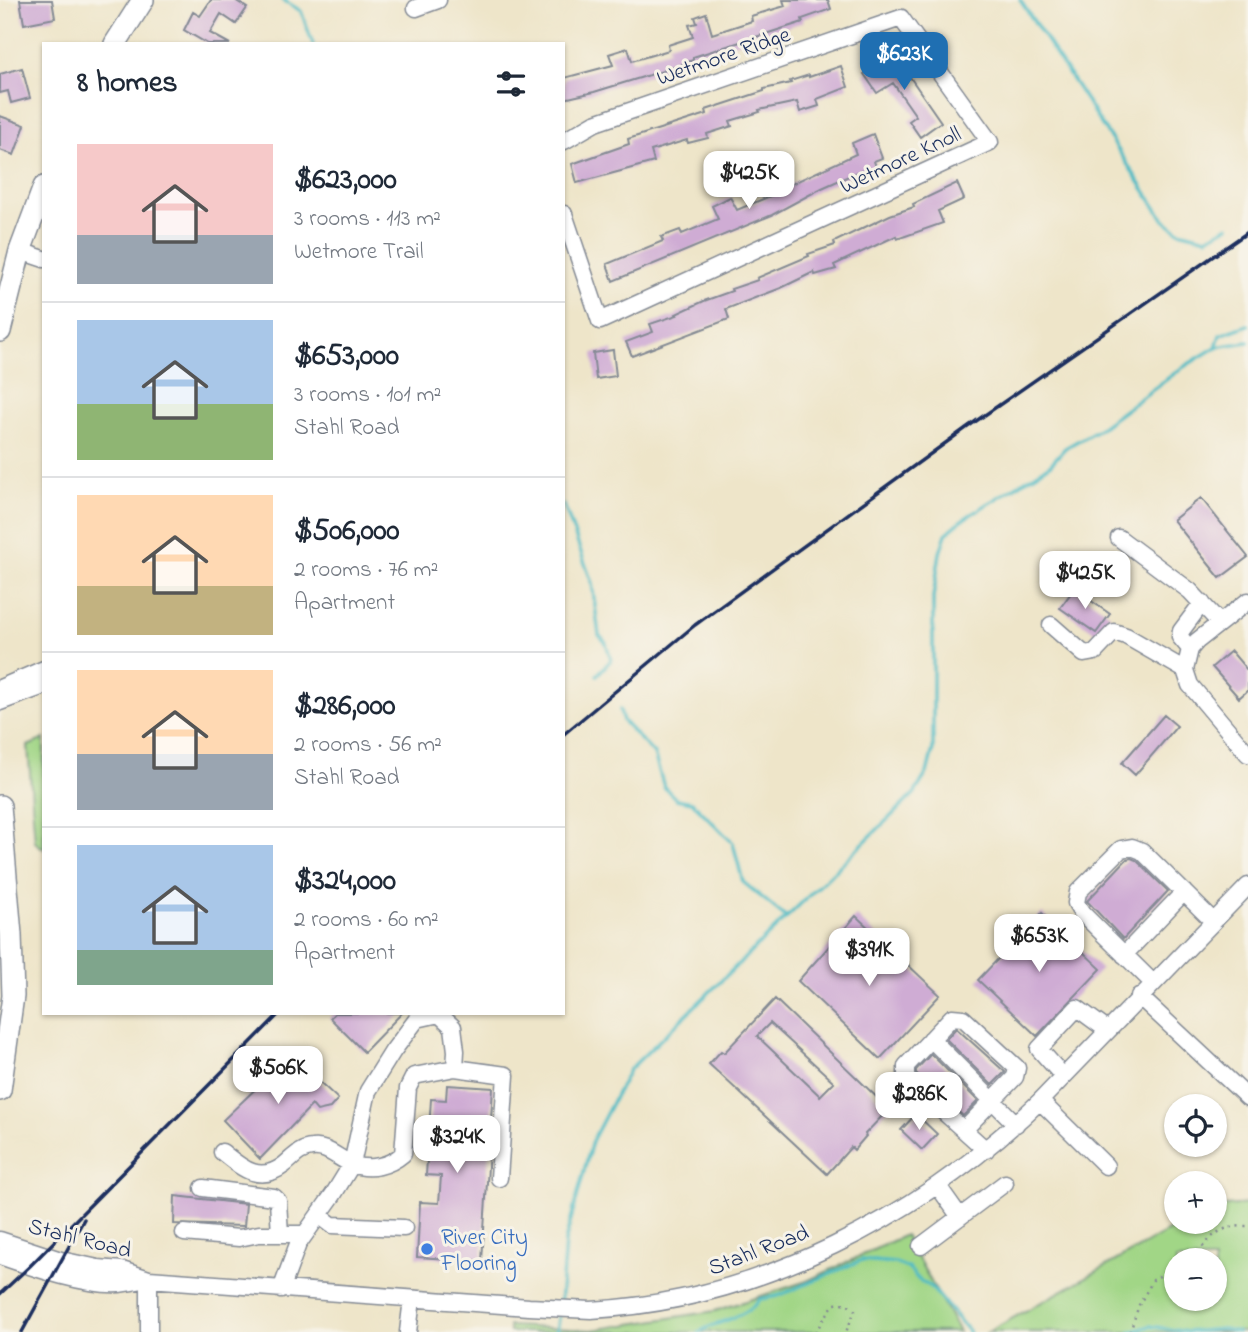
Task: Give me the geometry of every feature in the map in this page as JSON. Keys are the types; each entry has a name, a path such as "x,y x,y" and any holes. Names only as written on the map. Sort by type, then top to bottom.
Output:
{"main road":[{"path":"116,42 143,0"},
{"path":"0,331 20,251 42,192"},
{"path":"0,806 6,956 13,996 0,1090"}],"street":[{"path":"416,8 438,0"},
{"name":"Wetmore Ridge","path":"565,140 595,123 901,18 990,142"},
{"name":"Wetmore Knoll","path":"565,217 600,321 990,142"},
{"path":"20,251 42,258"},
{"path":"1119,538 1202,603 1220,623"},
{"path":"1248,601 1190,649 1185,670 1189,685 1248,754"},
{"path":"1190,649 1180,637 1181,631 1202,603"},
{"path":"1051,625 1084,654 1094,652 1114,632 1126,636 1185,670"},
{"path":"0,688 42,670"},
{"path":"0,702 42,687"},
{"path":"1153,983 1082,913 1076,903 1078,892 1121,849 1132,847 1142,851 1213,921"},
{"path":"1124,955 1184,892"},
{"name":"Stahl Road","path":"0,1240 61,1260 122,1270 149,1279 281,1290 591,1310 662,1303 699,1295 770,1272 846,1239 938,1186 1016,1124 1213,921 1246,892"},
{"path":"1139,996 1248,1098"},
{"path":"1063,1076 1039,1049 1077,1008 1107,1030"},
{"path":"281,1290 298,1244 352,1164 368,1091 417,1019 435,1015"},
{"path":"440,1015 453,1027 455,1068"},
{"path":"964,1130 1016,1077 1017,1068 963,1018 953,1017 906,1066 906,1078 986,1150"},
{"path":"931,1039 1016,1124"},
{"path":"222,1152 246,1172 269,1173 283,1166 298,1152 312,1148 327,1149 352,1164 376,1167 394,1162 403,1154 408,1088 414,1076 455,1068 506,1075 499,1178"},
{"path":"1040,1101 1106,1166"},
{"path":"921,1246 1004,1183"},
{"path":"938,1186 960,1217"},
{"path":"202,1188 274,1197 278,1201 280,1234"},
{"path":"319,1215 332,1225 404,1228"},
{"path":"184,1233 239,1238 305,1234"},
{"name":"Stahl Road","path":"0,1256 54,1274 100,1282 118,1284 149,1279"},
{"path":"149,1279 149,1332"},
{"path":"408,1332 412,1299"}],"path":[{"path":"1201,1248 1214,1234 1236,1226 1248,1226"},
{"path":"1130,1332 1139,1305 1153,1280 1164,1273"},
{"path":"815,1332 834,1304 846,1303 855,1311 846,1332"}],"green space":[{"path":"42,740 42,847 35,842 28,746"},
{"path":"1248,1204 1248,1332 988,1332 1164,1234 1227,1234 1227,1206"},
{"path":"905,1235 959,1332 509,1332 509,1326 592,1330 715,1311 807,1281"}],"building":[{"path":"20,0 52,0 55,18 24,24"},
{"path":"211,0 235,0 247,8 236,24 221,14 210,33 226,42 205,42 184,30 193,12 200,16"},
{"path":"783,0 828,0 831,9 802,19 803,22 693,57 693,60 666,70 565,99 565,78 613,65 609,54 628,48 632,61 669,50 668,45 693,37 689,25 697,23 695,17 706,13 712,34 752,21 751,16 785,6"},
{"path":"894,54 941,122 920,137 909,121 916,116 893,83 877,93 864,74"},
{"path":"841,66 848,87 817,99 819,106 800,112 797,102 759,110 760,112 730,121 732,126 707,134 708,138 688,143 687,140 651,151 654,162 577,183 572,164 629,144 628,139 707,114 706,110 764,89"},
{"path":"22,68 30,98 11,103 8,91 0,93 0,74"},
{"path":"0,116 25,125 14,155 0,150"},
{"path":"873,134 882,158 874,161 876,167 862,170 772,215 613,281 607,264 663,241 661,237 680,230 682,234 718,219 712,206 730,197 737,210 773,195 770,188 784,181 787,186 856,154 852,143"},
{"path":"957,183 964,199 938,211 943,223 897,239 896,236 834,265 836,269 815,275 814,272 726,309 729,319 632,356 626,342 653,332 650,324 758,280 757,278 809,256 808,254 835,245 834,242 890,215 914,207 913,204"},
{"path":"613,350 616,376 596,379 593,353"},
{"path":"1201,498 1248,557 1220,578 1173,520"},
{"path":"1074,589 1110,614 1096,633 1060,608"},
{"path":"1231,651 1248,671 1248,690 1239,698 1212,667"},
{"path":"1164,715 1177,726 1135,775 1122,763"},
{"path":"1131,858 1168,891 1123,939 1087,901"},
{"path":"1042,913 1101,969 1037,1036 978,980"},
{"path":"856,916 940,995 880,1059 798,981"},
{"path":"775,999 889,1109 854,1150 851,1147 827,1174 709,1064 721,1051 724,1053","holes":["770,1023 834,1082 820,1096 757,1036"]},
{"path":"333,1015 400,1015 364,1052 330,1018"},
{"path":"956,1028 1005,1072 992,1085 946,1039"},
{"path":"931,1054 978,1101 963,1116 916,1073"},
{"path":"291,1055 338,1099 330,1108 317,1111 312,1105 260,1159 223,1120"},
{"path":"447,1085 493,1088 482,1261 417,1257 420,1202 439,1203 441,1176 426,1175 431,1099 446,1100"},
{"path":"916,1114 937,1134 922,1150 901,1130"},
{"path":"175,1196 246,1204 244,1226 174,1224"}],"waterway":[{"path":"283,0 301,11 312,42"},
{"path":"1020,0 1164,220 1179,231 1207,238 1229,226"},
{"path":"1216,347 1220,335 1248,325"},
{"path":"560,1304 565,1242 592,1141 629,1070 914,794 927,773 933,749 933,597 946,534 962,520 1050,465 1065,448 1099,429 1182,368 1216,347 1248,342"},
{"path":"565,508 592,583 599,635 606,643 611,660 597,675"},
{"path":"620,710 623,721 654,754 664,787 676,799 692,802 733,843 743,882 787,918"},
{"path":"699,1332 747,1311 760,1299 778,1296 862,1260 895,1263 908,1268 919,1280 932,1288 969,1332"},
{"path":"556,1332 559,1312"},
{"path":"1131,1332 1150,1326 1187,1332 1223,1329 1237,1332"}],"railway":[{"path":"565,733 695,625 969,426 1248,232"},
{"path":"0,1294 278,1015"},
{"path":"22,1332 84,1219"}],"place":[{"name":"River City Flooring","path":"427,1249"}]}
